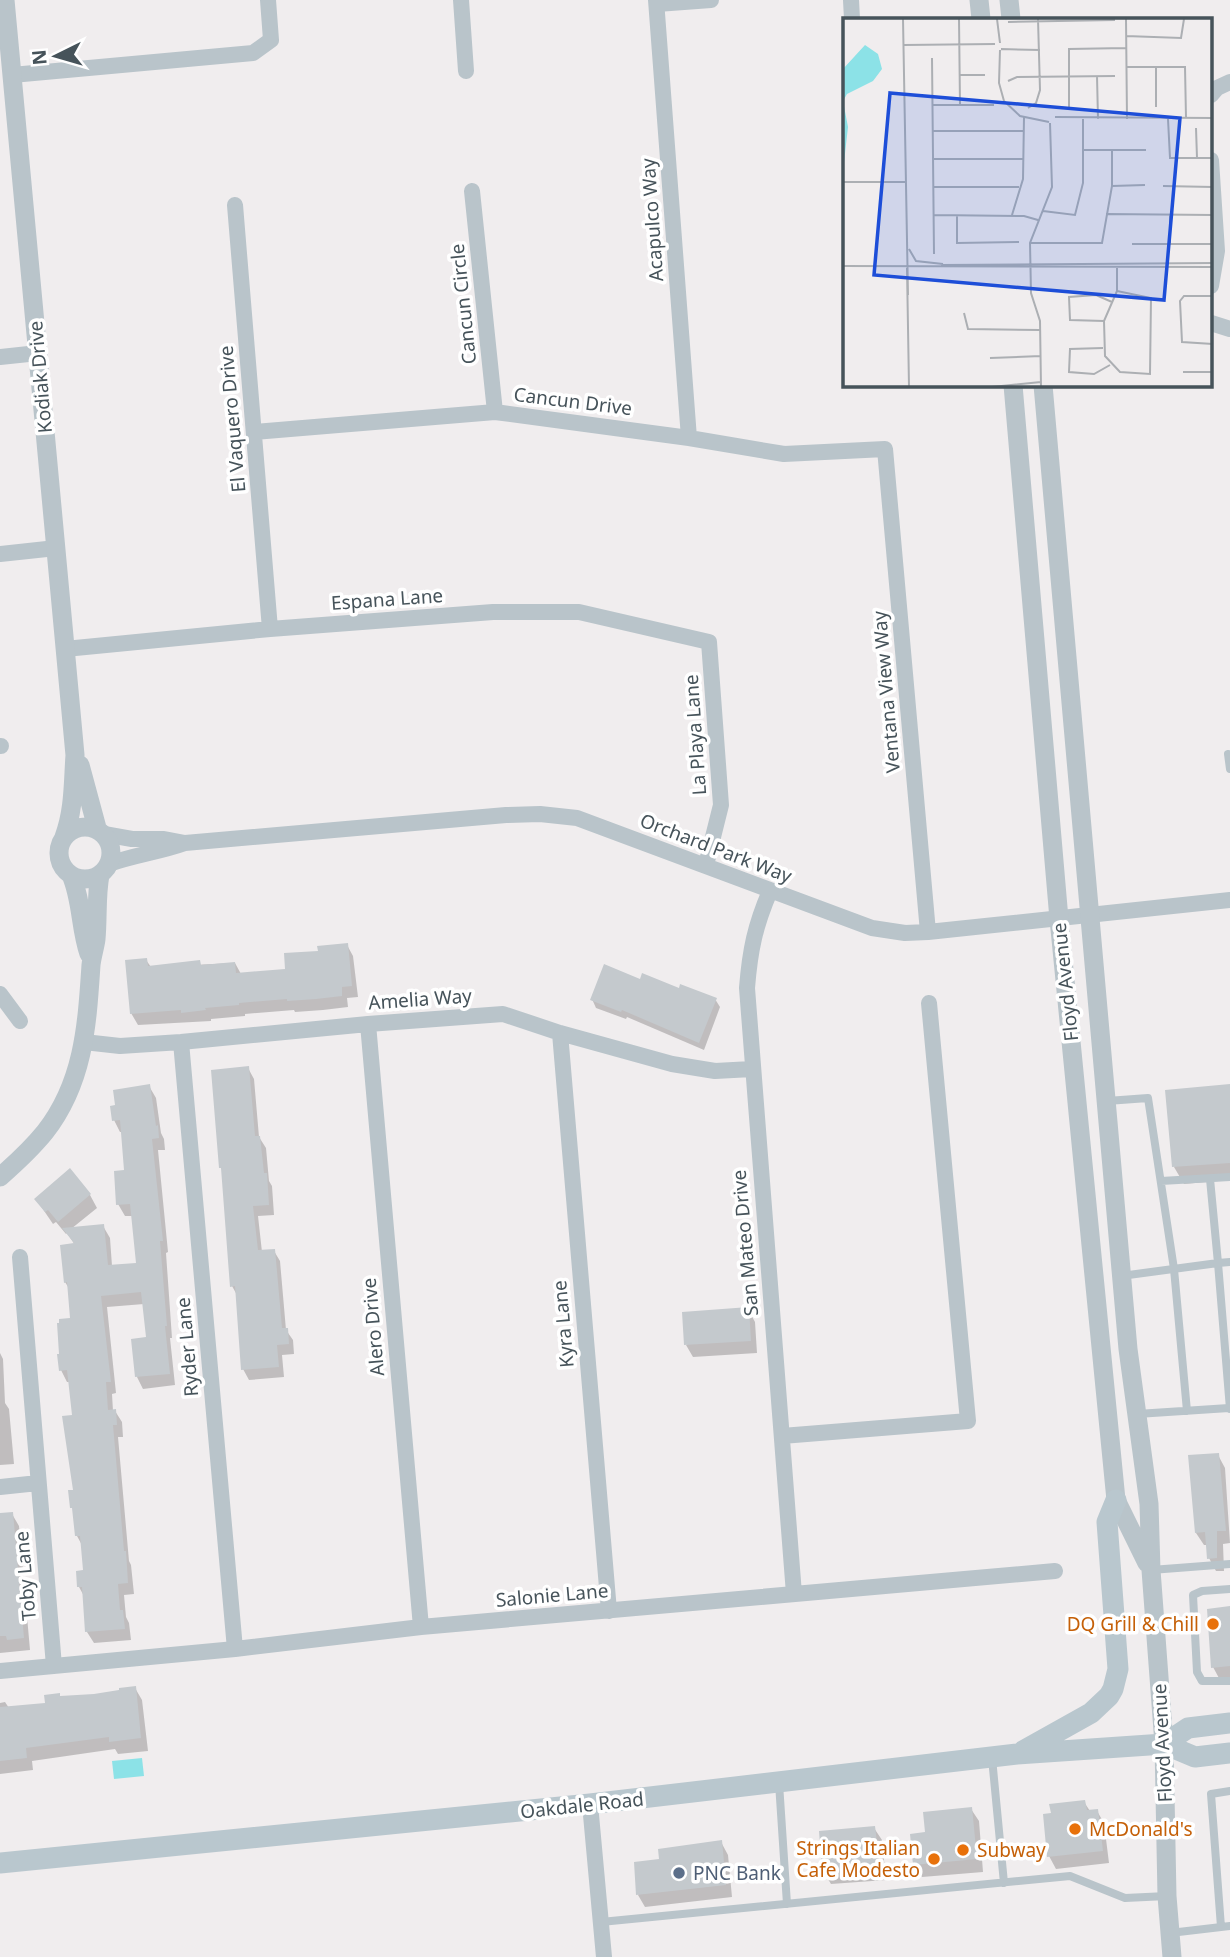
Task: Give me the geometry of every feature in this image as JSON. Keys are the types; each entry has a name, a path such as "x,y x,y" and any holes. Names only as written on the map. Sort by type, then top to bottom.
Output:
{"main road":[{"path":"1017,1754 1091,1713 1113,1689 1118,1669 1107,1522 1116,1500"},
{"name":"Oakdale Road","path":"1164,1744 1188,1728 1230,1723"},
{"name":"Oakdale Road","path":"0,1863 590,1804 1017,1754 1164,1744 1195,1757 1230,1753"}],"street":[{"name":"Kodiak Drive","path":"5,0 75,755 73,805 64,837"},
{"path":"12,75 253,53 271,40 268,0"},
{"path":"461,0 466,71"},
{"path":"657,2 711,0"},
{"path":"850,0 852,18"},
{"path":"979,0 981,18"},
{"path":"1009,0 1011,18"},
{"name":"Acapulco Way","path":"657,2 689,438"},
{"path":"1212,94 1217,88 1230,82"},
{"path":"1212,175 1217,251 1212,280"},
{"name":"Cancun Circle","path":"472,191 495,412"},
{"name":"El Vaquero Drive","path":"235,205 270,629"},
{"path":"1212,323 1230,328"},
{"path":"0,357 38,354"},
{"name":"Floyd Avenue","path":"1013,387 1059,919 1116,1500 1151,1570"},
{"name":"Floyd Avenue","path":"1043,387 1121,1276 1149,1504 1151,1570 1164,1744 1167,1896 1172,1957"},
{"name":"Cancun Drive","path":"254,432 495,412 689,438 784,454 885,449"},
{"name":"Ventana View Way","path":"885,449 928,932"},
{"path":"0,554 56,548"},
{"name":"Espana Lane","path":"65,649 270,629 493,612 579,612 709,642"},
{"name":"La Playa Lane","path":"706,865 721,805 709,642"},
{"name":"Kodiak Drive","path":"75,755 100,831"},
{"name":"Orchard Park Way","path":"105,869 133,856 185,844 540,814 577,818 872,928 905,933 1230,900"},
{"path":"0,1177 46,1131 64,1102 77,1070 84,1042 96,940 96,900 112,850 109,841 100,831 88,826 79,827 64,837 59,854 76,886 84,941 92,961"},
{"name":"Orchard Park Way","path":"100,831 117,838 164,839 185,844"},
{"path":"71,875 86,879 105,869"},
{"name":"San Mateo Drive","path":"770,891 758,920 750,951 747,988 794,1594"},
{"path":"0,995 20,1021"},
{"path":"782,1436 968,1421 929,1003"},
{"name":"Amelia Way","path":"84,1042 120,1046 181,1042 503,1014 672,1064 715,1071 752,1069"},
{"name":"Alero Drive","path":"368,1024 421,1627"},
{"name":"Kyra Lane","path":"560,1033 609,1611"},
{"name":"Ryder Lane","path":"181,1042 234,1648"},
{"name":"Toby Lane","path":"20,1257 54,1666"},
{"path":"0,1487 38,1483"},
{"name":"Salonie Lane","path":"0,1671 421,1627 1055,1571"},
{"path":"590,1804 604,1957"}],"lane":[{"path":"1228,754 1230,769"},
{"path":"1105,1101 1148,1098 1174,1269 1187,1411"},
{"path":"1161,1181 1230,1177"},
{"path":"1136,1414 1229,1409 1210,1179"},
{"path":"1121,1276 1230,1262"},
{"path":"1151,1570 1230,1564"},
{"path":"1230,1588 1202,1591 1193,1595 1197,1672 1202,1681 1230,1681"},
{"path":"992,1758 1004,1883"},
{"path":"779,1783 787,1904"},
{"path":"1170,1933 1226,1927 1211,1794 1230,1791"},
{"path":"601,1922 1070,1876 1125,1898 1167,1896"}],"water":[{"path":"142,1758 144,1776 114,1779 112,1761"}],"building":[{"path":"348,943 352,986 342,987 342,996 239,1003 181,1013 181,1010 130,1014 125,960 147,958 148,966 200,960 201,965 235,962 236,973 285,969 284,953 318,951 317,946"},
{"path":"604,964 640,979 642,973 679,988 680,984 717,998 699,1043 622,1010 621,1012 590,1000"},
{"path":"249,1066 255,1136 260,1136 264,1173 267,1173 269,1205 253,1206 258,1250 275,1249 282,1328 288,1328 289,1344 277,1345 279,1367 241,1370 235,1286 230,1287 211,1070"},
{"path":"150,1084 159,1138 152,1139 163,1241 160,1241 170,1374 135,1377 131,1339 146,1337 141,1292 101,1296 111,1382 106,1382 108,1410 116,1409 117,1425 113,1425 128,1583 118,1584 125,1629 85,1632 82,1587 77,1587 76,1571 83,1570 80,1536 75,1536 70,1508 68,1490 73,1490 62,1416 72,1415 67,1370 59,1371 57,1354 57,1323 59,1319 70,1318 60,1245 74,1243 62,1228 104,1224 108,1265 136,1263 130,1204 116,1205 114,1171 124,1170 120,1120 112,1121 110,1106 115,1105 113,1090"},
{"path":"1230,1084 1230,1163 1172,1167 1165,1090"},
{"path":"70,1168 91,1194 58,1222 34,1199"},
{"path":"749,1307 751,1341 684,1345 682,1312"},
{"path":"1219,1453 1226,1531 1217,1531 1217,1558 1207,1559 1205,1532 1195,1533 1188,1455"},
{"path":"13,1512 24,1638 7,1640 6,1636 0,1636 0,1513"},
{"path":"1230,1606 1230,1666 1211,1668 1207,1609"},
{"path":"136,1686 141,1738 109,1742 109,1737 26,1748 27,1758 0,1761 0,1707 45,1703 44,1695 94,1694"},
{"path":"1085,1800 1087,1810 1098,1809 1103,1851 1047,1857 1043,1814 1051,1813 1049,1804"},
{"path":"972,1807 977,1859 913,1865 910,1834 925,1832 923,1812"},
{"path":"875,1826 880,1868 822,1872 819,1831"},
{"path":"722,1840 726,1885 636,1895 634,1862 659,1859 658,1849"}],"place":[{"name":"DQ Grill & Chill","path":"1213,1624"},
{"name":"McDonald's","path":"1075,1829"},
{"name":"Subway","path":"963,1850"},
{"name":"Strings Italian Cafe Modesto","path":"934,1859"},
{"name":"PNC Bank","path":"679,1873"}]}
